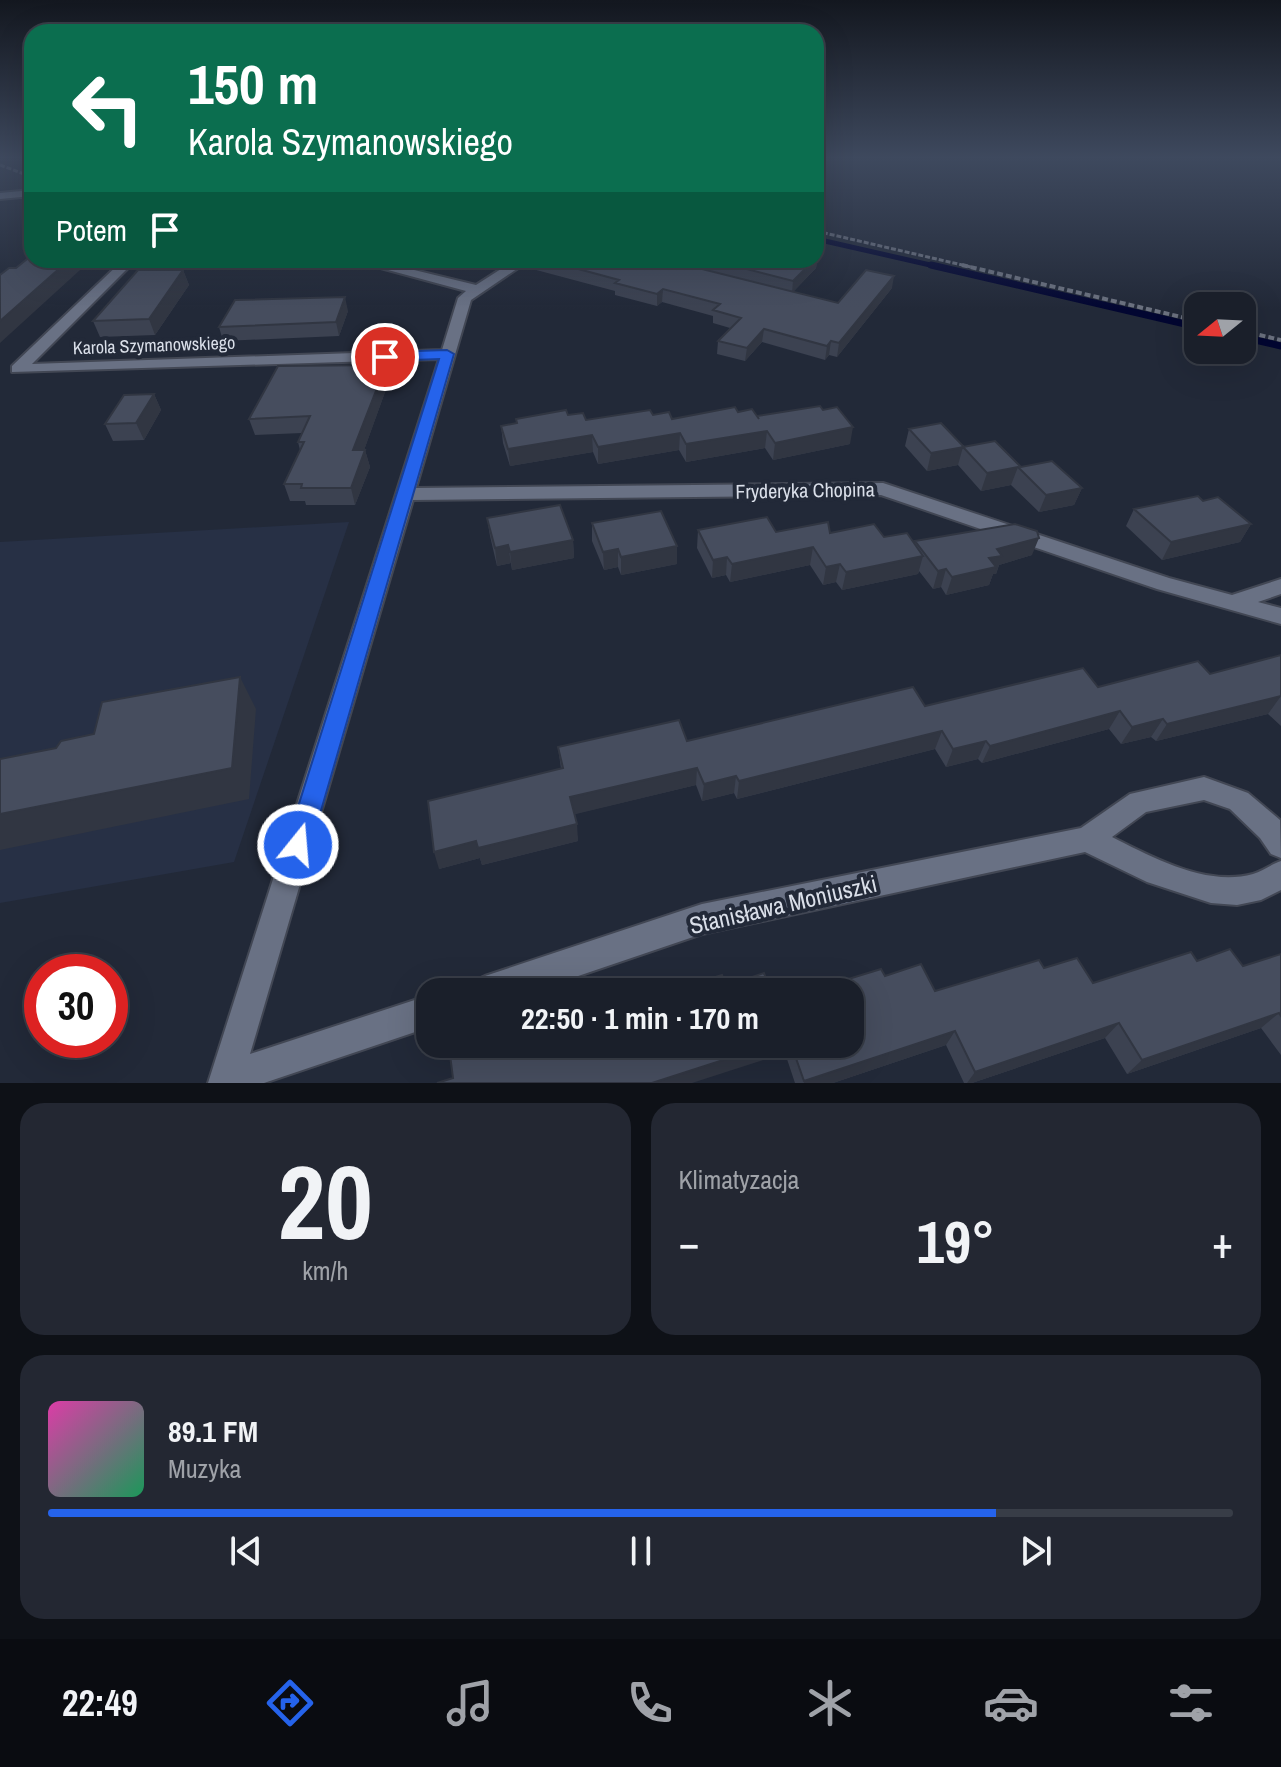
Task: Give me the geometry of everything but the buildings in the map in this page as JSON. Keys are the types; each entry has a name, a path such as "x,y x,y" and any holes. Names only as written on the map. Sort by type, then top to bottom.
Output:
{"street":[{"name":"Karola Szymanowskiego","path":"122,268 18,369 447,354"},
{"path":"404,268 475,289"},
{"path":"225,1081 465,298 510,268"},
{"name":"Fryderyka Chopina","path":"407,494 883,489 1164,584 1281,616"},
{"path":"1232,603 1281,586"},
{"name":"Stanisława Moniuszki","path":"527,978 702,919 1087,839 1139,802 1204,788 1239,801 1270,829 1281,845"},
{"path":"1087,839 1138,863 1217,892 1249,890 1272,882 1281,874"},
{"path":"225,1081 416,1016"}],"path":[{"path":"824,233 1184,318"},
{"path":"1256,334 1281,340"}],"shaded area":[{"path":"349,522 234,862 0,903 0,542"}],"waterway":[{"path":"824,241 939,267"},
{"path":"931,265 1184,324"},
{"path":"1256,340 1281,346"}],"route":[{"path":"298,845 447,354 385,357"}]}
